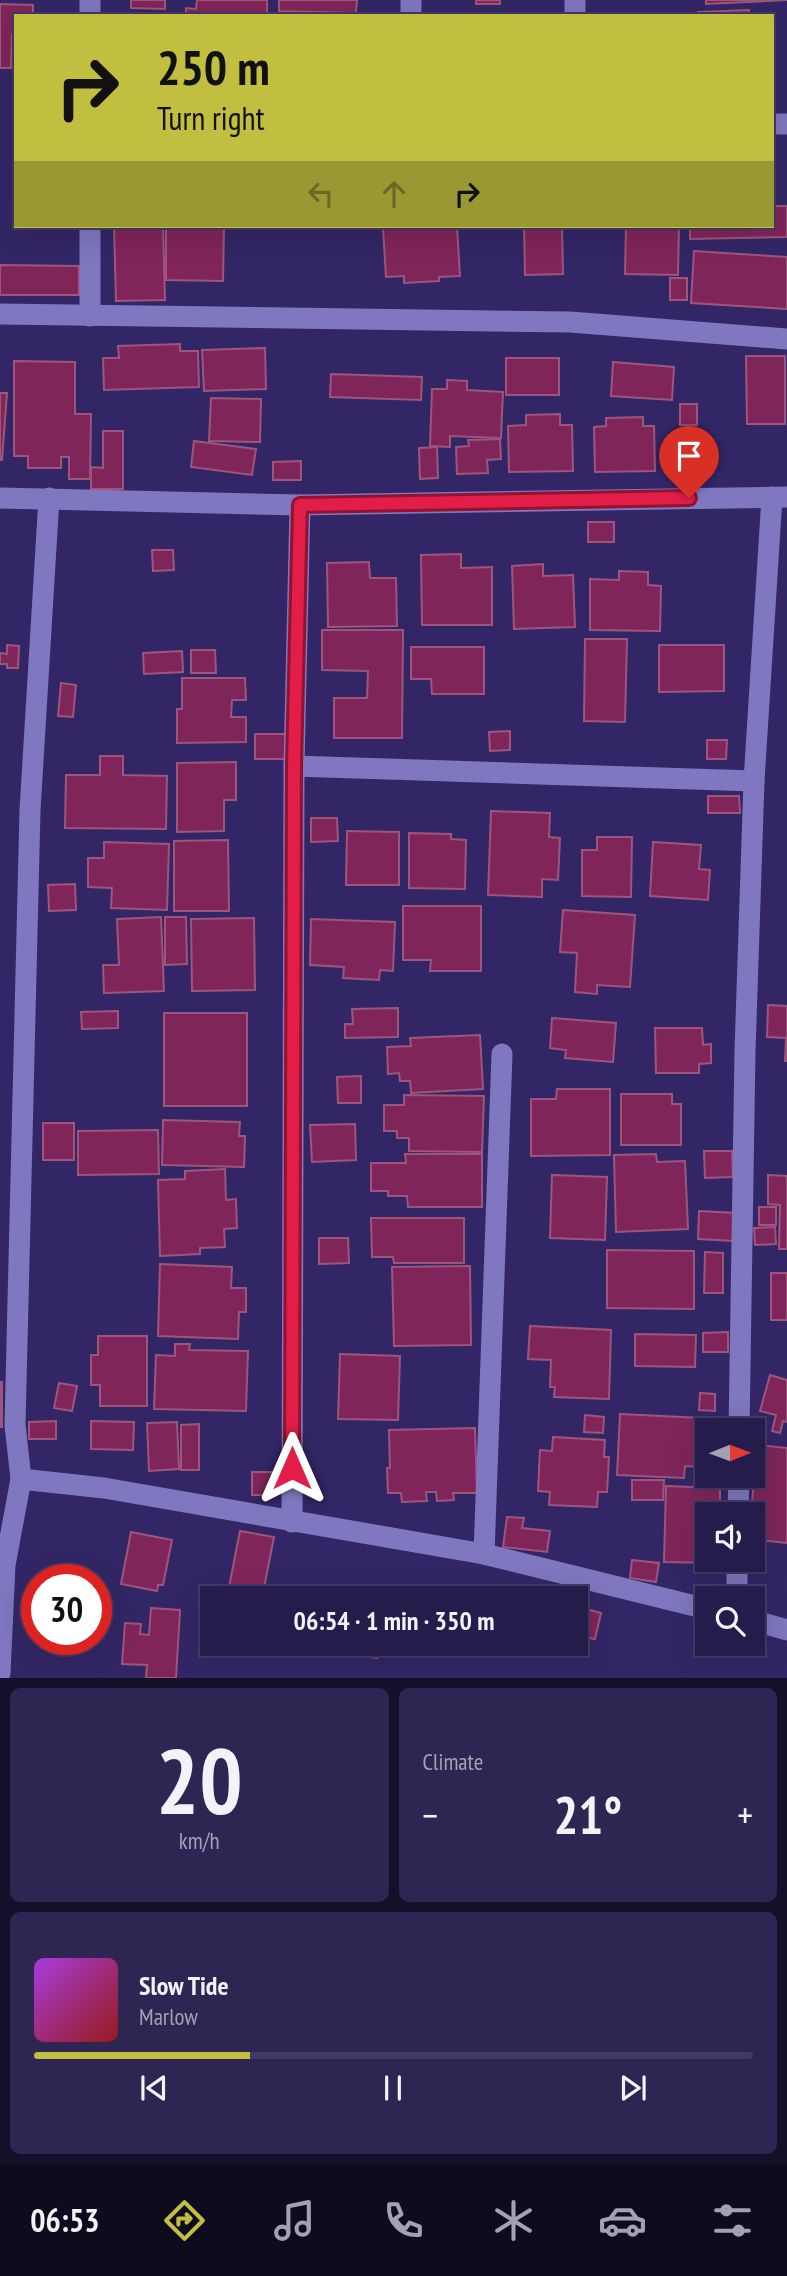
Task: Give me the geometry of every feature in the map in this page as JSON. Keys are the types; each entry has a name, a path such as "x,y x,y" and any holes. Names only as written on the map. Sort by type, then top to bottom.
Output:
{"street":[{"path":"90,228 90,316"},
{"path":"0,314 570,322 787,339"},
{"path":"0,498 300,505 780,497 754,781 745,1051 739,1418"},
{"path":"0,1673 3,1565 20,1479 15,1425 30,810 49,498"},
{"path":"292,1522 294,766 300,505"},
{"path":"294,766 754,781"},
{"path":"484,1554 502,1054"},
{"path":"20,1479 104,1488 484,1554 695,1606"},
{"path":"765,1624 787,1630"}],"building":[{"path":"131,0 165,0 165,9 131,8"},
{"path":"197,0 267,0 267,14 186,14 186,8 196,9"},
{"path":"279,0 357,0 356,13 279,11"},
{"path":"476,0 500,0 500,4 476,4"},
{"path":"706,0 787,0 706,4"},
{"path":"0,4 33,5 33,14 14,14 11,68 0,68"},
{"path":"749,10 749,14 698,14"},
{"path":"774,206 787,206 787,237 690,239 690,228 774,228"},
{"path":"114,228 163,228 165,300 116,301"},
{"path":"166,228 224,228 223,281 166,280"},
{"path":"383,228 457,228 460,276 439,277 439,281 404,283 404,276 386,277"},
{"path":"524,228 562,228 563,274 525,275"},
{"path":"626,228 679,228 678,275 625,274"},
{"path":"694,251 787,257 787,309 691,303"},
{"path":"0,265 79,266 79,295 0,295"},
{"path":"670,278 687,278 687,300 670,300"},
{"path":"180,344 180,351 198,351 199,387 104,390 103,358 119,358 118,346"},
{"path":"265,348 266,389 204,391 202,350"},
{"path":"746,356 785,356 785,424 747,424"},
{"path":"506,358 559,358 559,395 506,395"},
{"path":"14,361 75,362 75,414 91,414 90,479 69,479 69,457 61,457 61,468 28,468 28,456 14,456"},
{"path":"613,362 674,367 672,400 611,396"},
{"path":"331,374 422,377 421,400 330,397"},
{"path":"447,380 467,381 467,390 503,392 501,438 450,436 450,447 430,446 432,389 447,389"},
{"path":"0,393 7,393 2,460 0,460"},
{"path":"211,398 261,399 260,442 209,441"},
{"path":"680,404 697,404 697,425 680,425"},
{"path":"560,414 560,425 572,425 573,471 509,472 508,426 526,425 526,415"},
{"path":"643,417 643,426 654,426 655,471 595,472 594,427 606,426 606,418"},
{"path":"103,431 123,431 123,489 91,489 91,467 103,468"},
{"path":"500,439 501,459 487,460 488,473 457,474 456,447 469,446 468,440"},
{"path":"194,441 256,449 252,475 191,467"},
{"path":"437,447 438,478 420,479 419,448"},
{"path":"301,461 301,480 273,480 273,462"},
{"path":"588,522 614,522 614,542 588,542"},
{"path":"152,550 173,550 174,570 153,571"},
{"path":"461,554 461,568 492,567 492,625 422,625 421,555"},
{"path":"369,562 370,578 396,578 397,626 328,627 327,563"},
{"path":"543,564 543,576 573,575 575,627 514,629 512,566"},
{"path":"619,571 648,572 648,585 661,586 660,631 590,630 590,579 619,580"},
{"path":"322,630 403,630 402,738 334,738 334,698 367,698 368,671 322,670"},
{"path":"585,639 627,639 625,722 584,721"},
{"path":"7,645 19,646 18,668 7,668 7,664 0,664 0,653 7,654"},
{"path":"659,645 724,645 724,691 659,692"},
{"path":"411,647 484,647 484,694 432,694 431,679 411,679"},
{"path":"191,650 215,650 216,673 191,673"},
{"path":"182,651 183,672 144,674 143,653"},
{"path":"182,678 245,678 246,700 232,700 231,717 246,717 246,742 177,743 177,709 182,709"},
{"path":"61,683 76,685 73,717 58,716"},
{"path":"510,731 510,750 490,751 489,732"},
{"path":"255,734 286,734 286,759 255,759"},
{"path":"707,740 727,740 726,759 707,759"},
{"path":"100,756 123,756 123,775 167,776 166,829 65,828 66,775 100,775"},
{"path":"236,762 236,800 224,800 224,831 177,832 177,763"},
{"path":"708,796 739,796 740,813 708,813"},
{"path":"491,811 550,813 549,837 560,838 558,880 542,879 542,897 488,895"},
{"path":"311,818 337,818 338,841 311,842"},
{"path":"347,831 399,832 399,885 346,885"},
{"path":"409,833 451,834 451,839 466,840 465,889 409,888"},
{"path":"597,837 632,837 631,897 582,896 582,850 597,850"},
{"path":"228,840 229,911 174,911 174,841"},
{"path":"104,842 169,844 167,910 111,908 112,888 88,887 88,858 104,858"},
{"path":"653,842 701,845 699,869 710,870 708,900 650,896"},
{"path":"75,884 76,910 49,911 48,885"},
{"path":"403,906 481,906 481,971 430,971 431,960 403,960"},
{"path":"563,910 635,915 630,987 597,985 597,994 575,992 577,953 560,952"},
{"path":"161,917 164,991 104,993 103,965 119,965 117,919"},
{"path":"165,917 186,917 187,964 165,965"},
{"path":"254,918 255,990 192,991 191,919"},
{"path":"311,919 395,922 393,971 380,970 379,980 343,978 344,967 310,965"},
{"path":"768,1005 787,1006 787,1061 786,1038 767,1037"},
{"path":"398,1008 398,1037 345,1038 345,1024 353,1024 352,1009"},
{"path":"118,1011 118,1028 82,1029 81,1012"},
{"path":"164,1013 247,1013 247,1106 164,1106"},
{"path":"552,1018 616,1023 613,1062 565,1058 566,1050 550,1048"},
{"path":"655,1028 702,1028 703,1045 711,1044 711,1063 699,1064 699,1073 656,1073"},
{"path":"480,1035 483,1089 411,1093 410,1081 400,1081 399,1073 388,1074 387,1047 411,1046 410,1038"},
{"path":"361,1076 361,1103 338,1103 337,1077"},
{"path":"557,1089 610,1089 610,1155 531,1156 531,1099 556,1099"},
{"path":"621,1094 672,1094 672,1104 681,1104 681,1145 621,1145"},
{"path":"404,1095 484,1096 482,1152 409,1151 409,1138 397,1138 397,1131 384,1131 384,1105 404,1105"},
{"path":"163,1120 240,1122 239,1136 245,1136 244,1167 162,1165"},
{"path":"43,1123 74,1123 74,1160 43,1160"},
{"path":"355,1124 356,1160 312,1162 310,1125"},
{"path":"158,1130 159,1174 78,1175 78,1131"},
{"path":"704,1151 732,1151 733,1177 705,1178"},
{"path":"405,1154 482,1154 482,1207 408,1207 407,1196 388,1196 388,1191 371,1191 371,1163 406,1163"},
{"path":"656,1154 657,1162 685,1161 688,1229 616,1232 614,1155"},
{"path":"225,1169 226,1200 236,1199 237,1228 224,1229 225,1247 200,1248 200,1254 160,1256 158,1180 185,1179 185,1171"},
{"path":"552,1175 607,1177 605,1240 550,1238"},
{"path":"768,1175 787,1176 787,1249 779,1249 780,1205 768,1204"},
{"path":"759,1207 776,1207 776,1225 759,1225"},
{"path":"699,1211 736,1213 734,1241 698,1239"},
{"path":"371,1218 464,1218 464,1263 394,1263 393,1257 372,1257"},
{"path":"775,1227 776,1244 755,1245 754,1228"},
{"path":"319,1238 348,1238 349,1263 319,1264"},
{"path":"607,1250 694,1251 694,1309 607,1308"},
{"path":"705,1252 723,1253 723,1293 704,1293"},
{"path":"160,1264 232,1267 231,1288 246,1288 246,1312 239,1312 238,1339 158,1336"},
{"path":"470,1266 471,1345 394,1346 392,1267"},
{"path":"771,1273 787,1273 787,1320 771,1320"},
{"path":"530,1326 611,1330 609,1399 554,1397 555,1387 550,1387 551,1360 528,1359"},
{"path":"728,1332 728,1352 703,1352 703,1333"},
{"path":"635,1334 696,1335 695,1367 635,1366"},
{"path":"98,1336 147,1336 147,1406 100,1406 100,1385 91,1385 91,1355 98,1355"},
{"path":"175,1344 190,1344 189,1350 248,1351 246,1411 154,1409 156,1355 175,1356"},
{"path":"340,1354 400,1356 398,1420 338,1419"},
{"path":"770,1375 787,1380 787,1422 783,1421 780,1433 772,1431 776,1415 760,1411"},
{"path":"2,1382 2,1427 0,1427"},
{"path":"59,1383 77,1386 72,1411 54,1408"},
{"path":"700,1393 715,1394 715,1411 699,1410"},
{"path":"620,1414 702,1418 695,1418 695,1467 685,1466 684,1478 617,1475"},
{"path":"585,1415 604,1417 603,1433 584,1432"},
{"path":"56,1421 56,1439 29,1439 29,1422"},
{"path":"91,1421 134,1422 133,1450 91,1449"},
{"path":"177,1422 179,1469 149,1471 147,1423"},
{"path":"199,1424 199,1470 181,1470 181,1425"},
{"path":"475,1428 477,1493 453,1493 454,1500 437,1501 436,1492 426,1492 427,1501 402,1502 401,1493 388,1493 389,1430"},
{"path":"553,1437 605,1440 604,1457 609,1457 607,1492 598,1492 597,1507 549,1505 550,1492 538,1491 540,1450 552,1451"},
{"path":"765,1446 787,1448 787,1543 765,1540 765,1502 752,1502 753,1488 765,1488"},
{"path":"252,1472 272,1472 272,1495 252,1495"},
{"path":"632,1480 664,1480 663,1500 632,1500"},
{"path":"666,1486 720,1488 720,1502 695,1502 695,1563 664,1562"},
{"path":"507,1517 524,1518 522,1528 550,1531 547,1552 503,1547"},
{"path":"240,1531 274,1537 264,1586 229,1586"},
{"path":"131,1532 172,1540 163,1585 158,1585 157,1591 121,1584"},
{"path":"632,1560 659,1563 656,1582 630,1578"},
{"path":"151,1608 180,1610 176,1678 146,1678 147,1665 122,1664 125,1623 141,1624 140,1634 149,1635"},
{"path":"588,1609 601,1613 595,1639 588,1638"}],"route":[{"path":"292,1468 294,766 300,505 689,498"}]}
